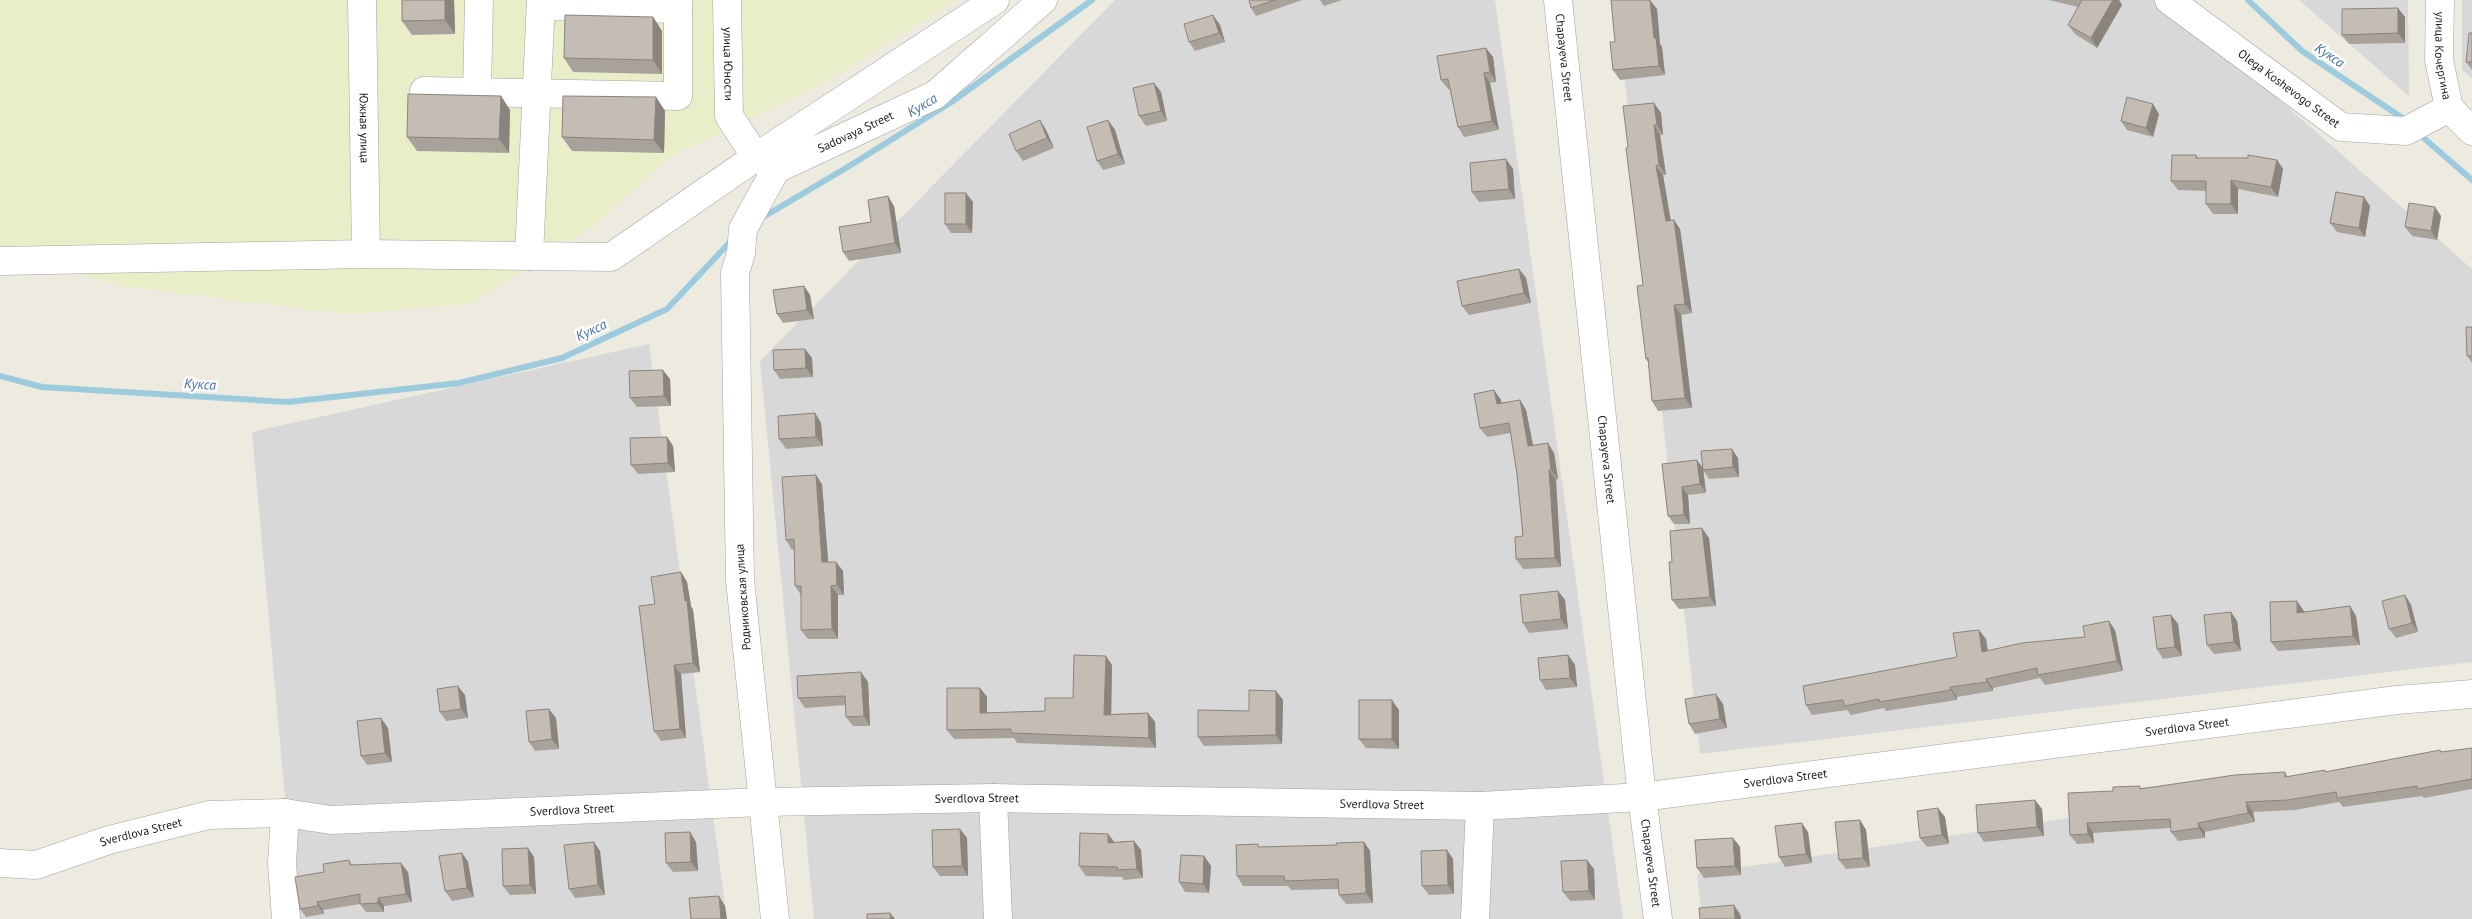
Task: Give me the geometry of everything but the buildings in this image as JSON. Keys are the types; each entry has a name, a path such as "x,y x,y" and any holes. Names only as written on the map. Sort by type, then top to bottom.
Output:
{"street":[{"name":"Южная улица","path":"362,0 366,254"},
{"path":"477,92 479,0"},
{"name":"улица Юности","path":"726,0 729,116 766,163"},
{"path":"0,261 366,254 610,257 766,163 995,0"},
{"name":"Sadovaya Street","path":"766,163 935,95 1042,0"},
{"name":"Chapayeva Street","path":"1558,0 1642,797 1658,919"},
{"name":"Olega Koshevogo Street","path":"2169,0 2341,127 2406,131 2449,108"},
{"name":"улица Кочергина","path":"2440,0 2439,60 2449,108 2472,131"},
{"path":"424,91 537,93 678,96 678,4 541,3 537,93 529,256"},
{"name":"Родниковская улица","path":"766,163 743,229 741,253 735,273 740,580 775,919"},
{"name":"Sverdlova Street","path":"0,863 36,864 109,840 209,815 285,813 332,820 763,802 993,798 1480,806 1642,797 2397,700 2472,694"},
{"path":"993,798 998,919"},
{"path":"1475,919 1480,806"},
{"path":"285,813 282,863 286,919"}],"shaded area":[{"path":"1115,0 1495,0 1623,919 814,919 760,361"},
{"path":"1616,0 2166,0 2472,269 2472,662 1700,754"},
{"path":"2299,0 2408,0 2409,96"},
{"path":"2462,0 2472,0 2472,78 2462,70"},
{"path":"649,344 727,919 296,919 252,432"},
{"path":"2472,757 2472,919 1702,919 1697,874"}],"green space":[{"path":"0,0 957,0 819,86 673,155 591,228 470,304 345,314 121,286 0,249"}],"waterway":[{"name":"Кукса","path":"760,219 953,101 1092,0"},
{"name":"Кукса","path":"2248,0 2302,51 2407,121"},
{"name":"Кукса","path":"2418,133 2472,180"},
{"name":"Кукса","path":"0,376 42,387 288,402 459,383 562,358 667,309 732,240"}]}
